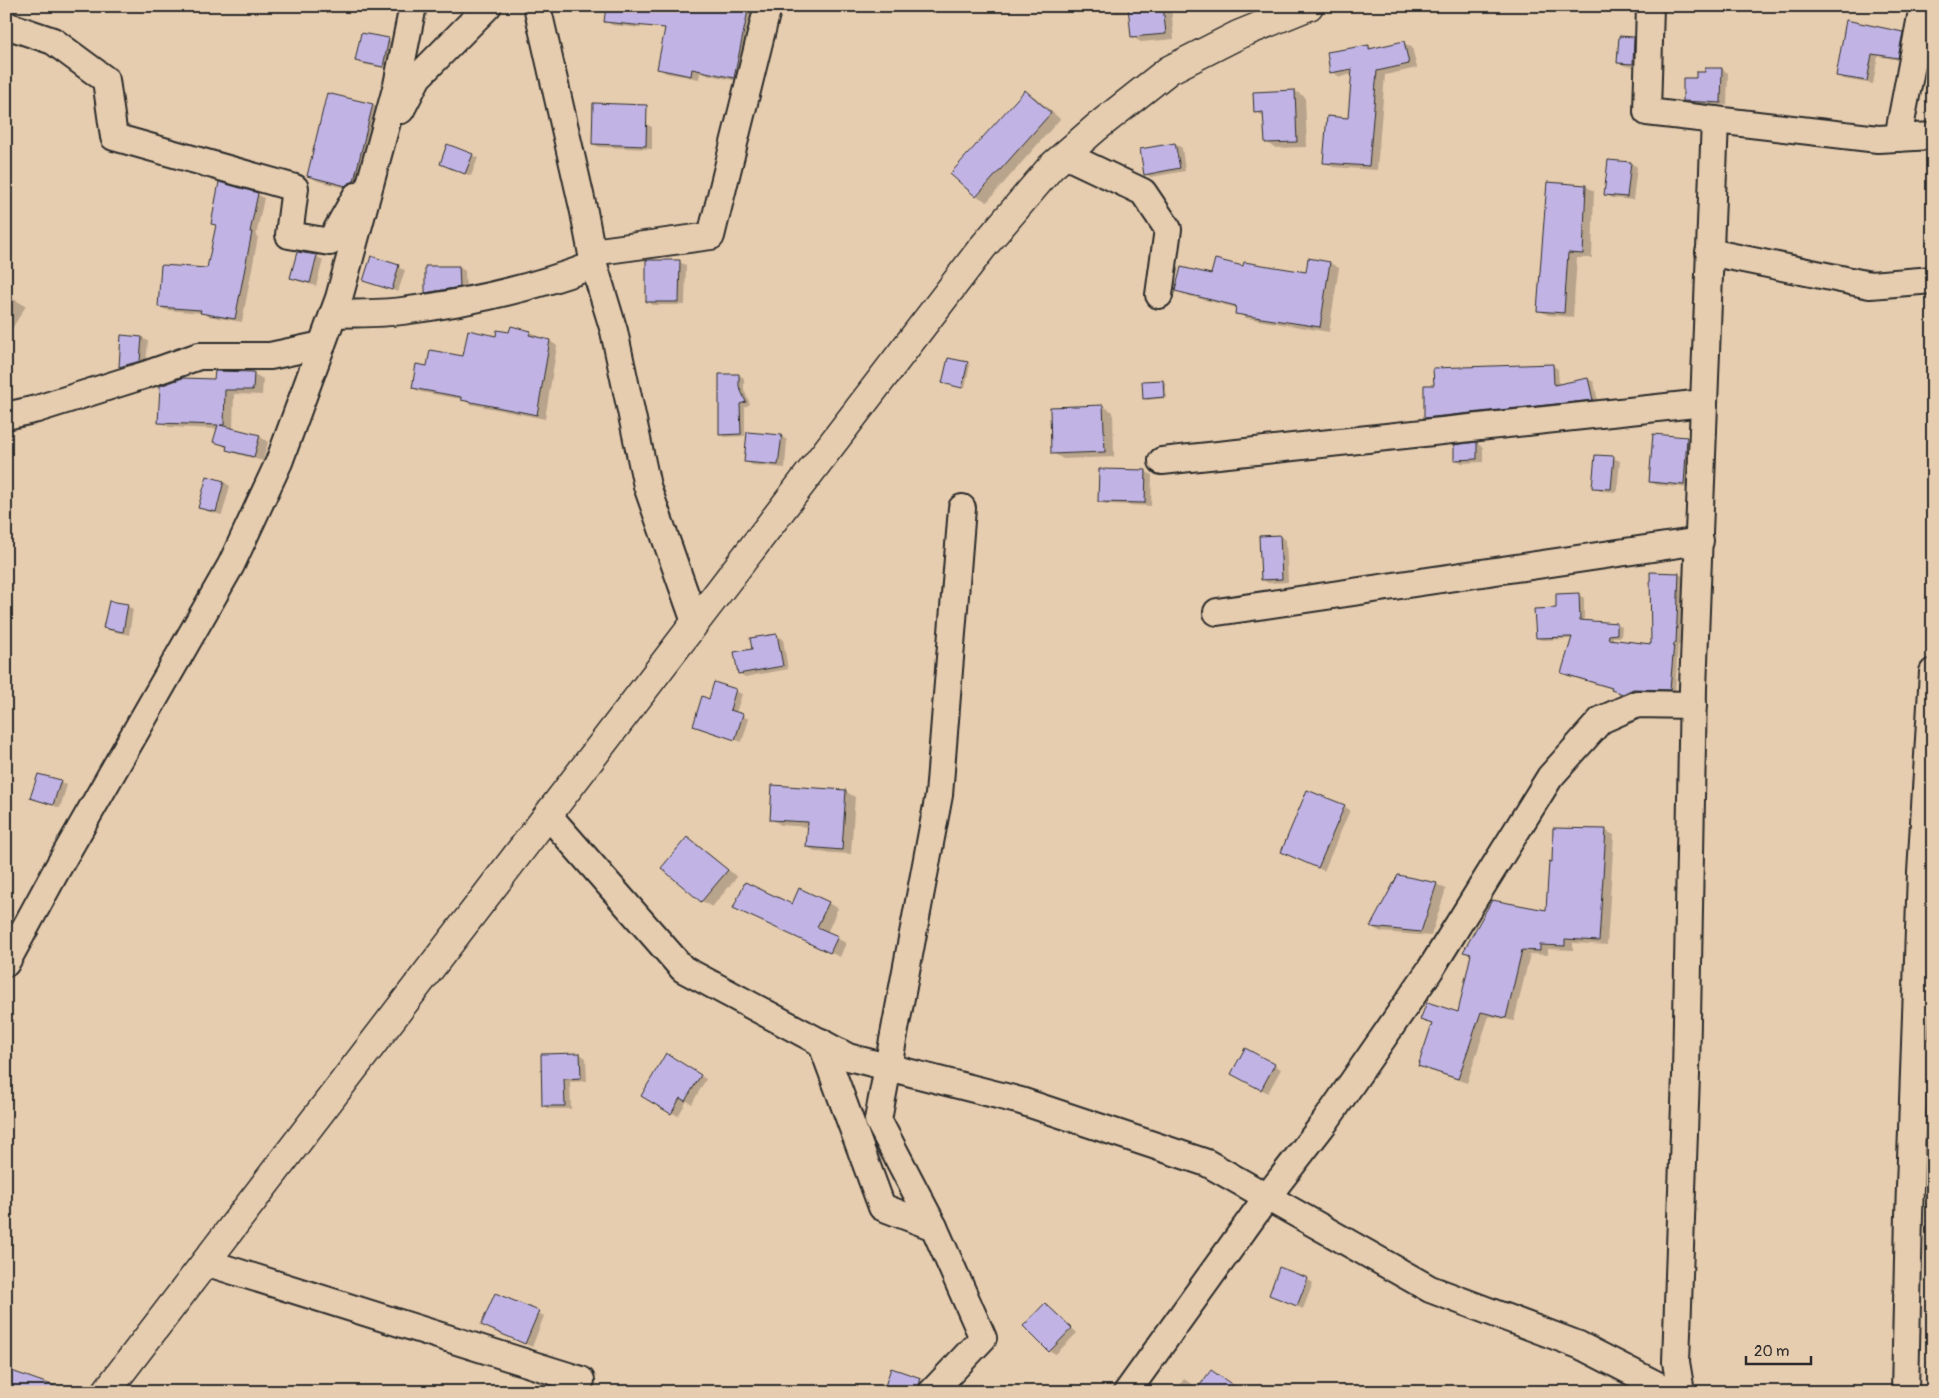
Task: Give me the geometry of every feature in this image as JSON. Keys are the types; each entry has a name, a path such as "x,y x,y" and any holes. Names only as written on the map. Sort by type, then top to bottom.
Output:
{"street":[{"path":"6,963 61,862 231,565 279,462 333,314 397,85 413,6"},
{"path":"6,25 53,42 106,80 114,137 295,188 290,235 330,242 378,158 418,77 488,6"},
{"path":"537,6 569,140 593,259 614,331 647,486 695,622"},
{"path":"333,314 401,311 478,298 576,272 593,259 711,236 768,6"},
{"path":"106,1392 982,248 1051,167 1169,70 1261,16 1309,6"},
{"path":"1650,6 1647,112 1878,140 1933,136"},
{"path":"1898,138 1923,6"},
{"path":"1681,1392 1676,1362 1686,1075 1693,704 1715,120"},
{"path":"1065,155 1143,192 1168,228 1159,294"},
{"path":"1710,252 1870,285 1933,280"},
{"path":"6,416 37,409 145,376 198,356 270,356 322,345"},
{"path":"1162,461 1704,403"},
{"path":"932,1392 983,1338 934,1227 878,1120 939,795 962,508"},
{"path":"1217,612 1700,541"},
{"path":"1905,1392 1926,928 1933,672"},
{"path":"1127,1392 1267,1197 1325,1122 1430,970 1550,777 1600,720 1637,704 1693,704"},
{"path":"548,815 683,969 848,1056 1021,1101 1207,1163 1430,1289 1579,1345 1671,1392"},
{"path":"821,1042 882,1207 934,1227"},
{"path":"205,1262 581,1380"}],"building":[{"path":"606,6 749,6 734,78 692,69 691,76 657,69 665,28 604,22"},
{"path":"1128,6 1163,6 1166,34 1131,37"},
{"path":"1846,20 1903,32 1898,58 1872,54 1867,81 1836,76"},
{"path":"361,33 389,38 383,67 355,61"},
{"path":"1619,36 1634,37 1633,64 1617,63"},
{"path":"1404,41 1409,64 1377,71 1369,166 1323,163 1327,116 1348,118 1352,69 1330,73 1327,52 1369,45 1369,49"},
{"path":"1705,68 1722,68 1721,103 1683,101 1683,78 1696,78 1696,72 1705,72"},
{"path":"1025,90 1051,113 976,197 950,174"},
{"path":"1295,90 1297,142 1265,143 1263,112 1254,113 1253,92"},
{"path":"327,93 373,104 354,181 346,186 307,176"},
{"path":"593,103 647,105 646,146 592,144"},
{"path":"1175,143 1180,168 1144,175 1140,149"},
{"path":"447,144 473,154 465,174 440,164"},
{"path":"1608,160 1631,162 1627,197 1604,195"},
{"path":"219,182 258,193 235,319 200,313 201,310 158,307 161,265 207,268 216,225 211,224"},
{"path":"1547,182 1586,185 1583,254 1568,253 1564,313 1537,311"},
{"path":"297,252 317,255 310,283 290,278"},
{"path":"371,256 399,265 392,290 363,281"},
{"path":"1308,258 1330,262 1320,327 1235,314 1236,306 1175,291 1181,267 1211,274 1215,259 1243,266 1244,262 1306,272"},
{"path":"646,260 680,260 679,302 646,302"},
{"path":"425,266 459,266 460,287 425,293"},
{"path":"511,326 531,331 529,335 550,340 537,415 461,400 461,397 412,388 416,364 427,366 430,350 463,356 468,330 496,336 497,330 509,332"},
{"path":"121,335 142,337 140,361 119,367"},
{"path":"948,358 968,362 962,388 942,383"},
{"path":"1553,364 1554,385 1588,378 1593,400 1424,418 1424,385 1434,385 1433,368"},
{"path":"215,371 254,372 253,390 225,390 224,425 220,425 260,435 254,457 226,450 227,446 213,442 218,425 158,423 160,386 183,378 214,379"},
{"path":"719,374 739,374 739,386 746,402 740,404 741,434 719,435"},
{"path":"1163,380 1164,397 1143,399 1142,381"},
{"path":"1103,405 1105,452 1051,454 1050,407"},
{"path":"747,432 782,435 778,465 744,462"},
{"path":"1653,434 1687,437 1684,485 1649,482"},
{"path":"1477,442 1477,459 1454,460 1454,445"},
{"path":"1595,455 1614,456 1611,489 1592,488"},
{"path":"1099,469 1146,470 1145,503 1098,502"},
{"path":"207,476 224,481 216,512 198,508"},
{"path":"1280,535 1282,579 1261,580 1259,536"},
{"path":"1650,572 1679,573 1676,643 1674,643 1670,690 1633,689 1623,694 1611,690 1612,688 1561,673 1572,637 1536,638 1534,609 1556,608 1556,594 1579,593 1580,620 1617,623 1617,634 1609,635 1608,639 1651,644"},
{"path":"109,601 128,604 123,632 103,628"},
{"path":"777,634 783,666 738,674 734,652 752,649 750,638"},
{"path":"714,682 736,689 730,710 743,714 735,740 693,726 702,696 709,699"},
{"path":"38,774 61,780 53,805 30,798"},
{"path":"772,785 846,790 842,850 806,847 808,822 770,820"},
{"path":"1307,790 1345,805 1318,868 1281,852"},
{"path":"1553,828 1606,829 1599,941 1565,939 1565,946 1540,945 1540,951 1522,950 1506,1018 1481,1012 1458,1079 1418,1066 1432,1024 1420,1020 1427,1002 1458,1012 1471,954 1463,952 1492,900 1546,910 1549,861 1552,862"},
{"path":"687,837 728,870 701,902 661,868"},
{"path":"1398,875 1437,883 1421,932 1370,927"},
{"path":"745,882 792,904 799,888 829,902 817,927 838,936 830,953 733,908"},
{"path":"1245,1048 1275,1064 1261,1090 1231,1074"},
{"path":"580,1053 581,1078 564,1079 565,1106 542,1106 541,1054"},
{"path":"666,1053 701,1075 685,1101 680,1098 671,1114 641,1096"},
{"path":"1279,1267 1308,1278 1297,1306 1269,1295"},
{"path":"495,1293 539,1311 525,1344 481,1325"},
{"path":"1045,1303 1072,1328 1049,1352 1023,1326"},
{"path":"891,1368 921,1378 917,1392 883,1392"},
{"path":"6,1369 63,1389 62,1392 6,1392"},
{"path":"1211,1370 1243,1392 1195,1392"}]}
